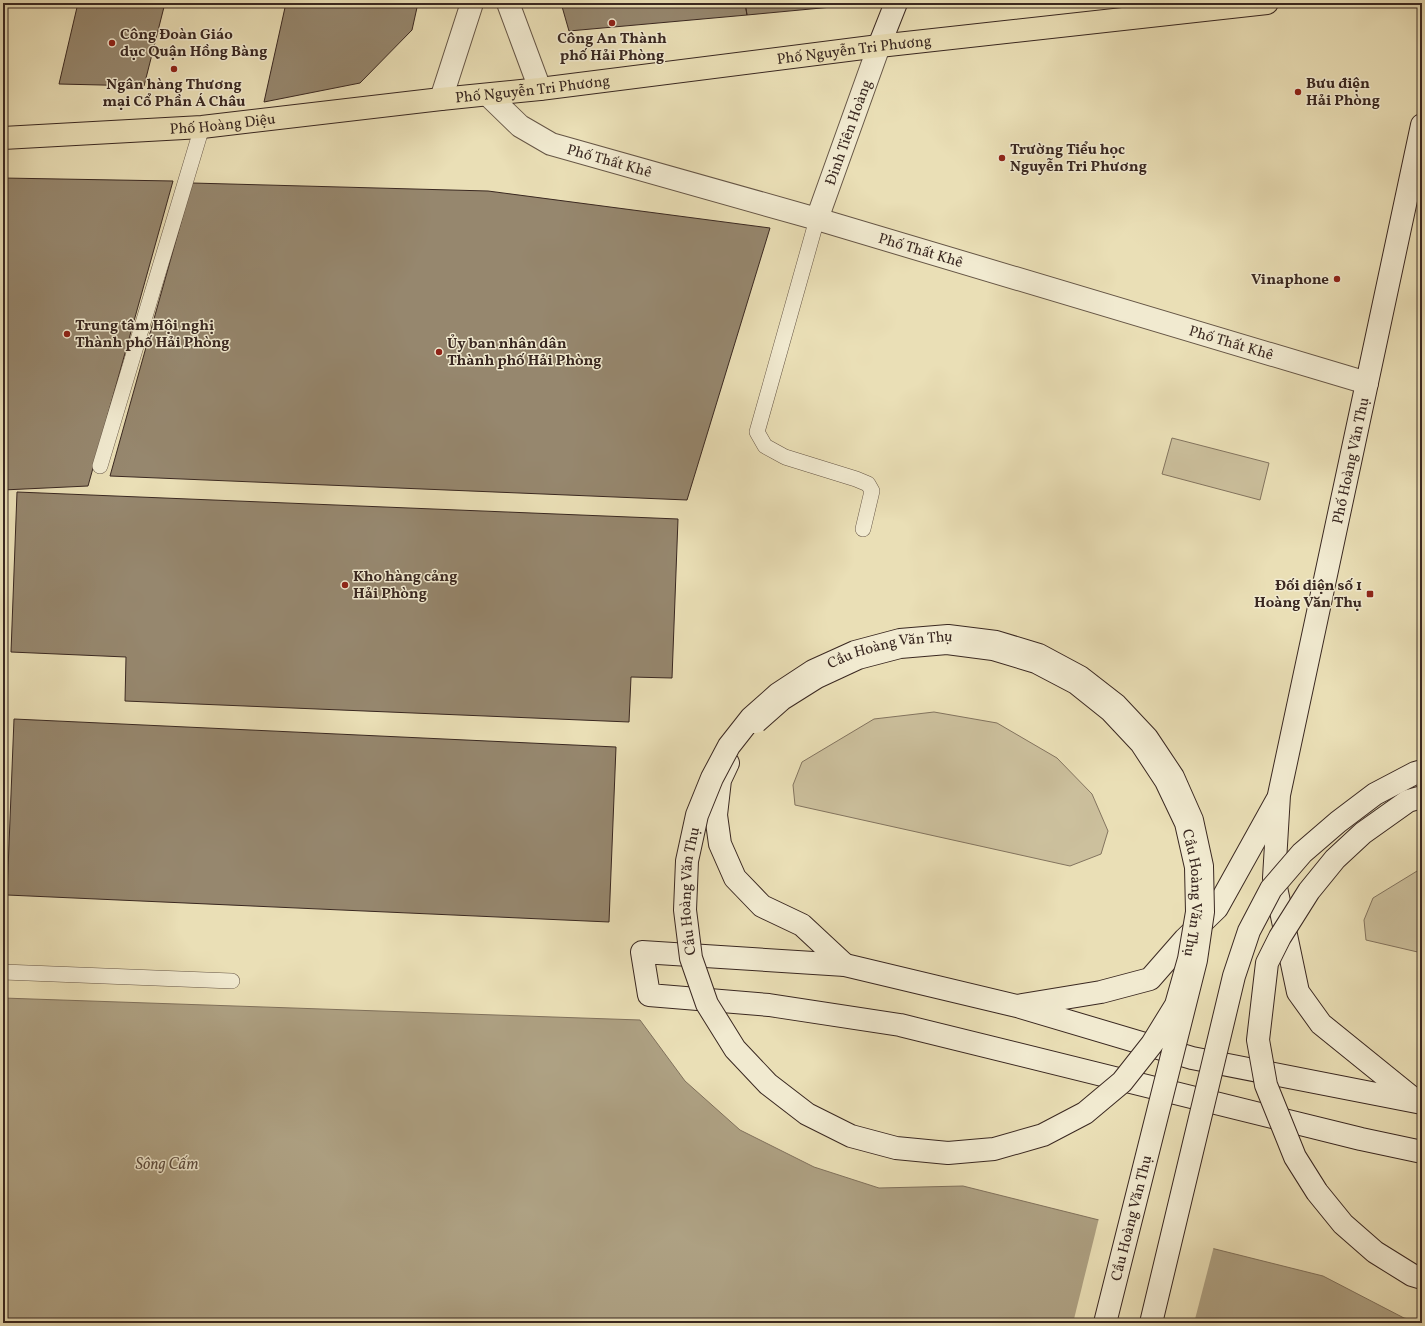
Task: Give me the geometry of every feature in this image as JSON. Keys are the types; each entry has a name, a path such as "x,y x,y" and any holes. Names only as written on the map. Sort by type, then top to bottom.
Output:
{"main road":[{"path":"441,99 472,3"},
{"path":"508,3 540,89"},
{"name":"Đinh Tiên Hoàng","path":"818,219 879,46 896,3"},
{"name":"Phố Nguyễn Tri Phương","path":"441,99 540,89 879,46 1267,3"},
{"name":"Phố Thất Khê","path":"488,95 520,126 551,144 818,219 1367,382"},
{"name":"Phố Hoàng Diệu","path":"3,138 202,127 441,99"},
{"name":"Phố Hoàng Văn Thụ","path":"1420,1103 1321,1024 1298,992 1274,878 1279,795 1422,125"},
{"name":"Cầu Hoàng Văn Thụ","path":"845,965 802,925 762,906 735,878 720,844 716,815 720,780 734,750 756,722 782,699 816,677 858,658 900,647 947,643 994,649 1036,662 1076,683 1112,711 1141,743 1166,781 1186,823 1196,866 1197,912 1189,959 1176,1005 1152,1044 1122,1082 1085,1113 1043,1135 994,1148 948,1153 896,1148 851,1136 807,1114 768,1084 734,1049 707,1004 691,958 685,910 687,861 697,815 712,778 729,746 751,718 778,694 813,671 855,652 900,640 948,636 996,642 1039,655 1080,677 1116,705 1147,738 1173,777 1192,820 1202,866 1203,912 1196,960 1105,1323"},
{"path":"1150,1323 1234,976 1249,931 1271,890 1302,853 1338,822 1375,794 1415,773 1422,771"},
{"name":"Phố Hoàng Văn Thụ","path":"1016,1006 1101,992 1150,979 1185,939 1217,908 1279,795"},
{"path":"1422,797 1408,802 1363,833 1335,860 1309,891 1280,937 1267,963 1258,1040 1266,1085 1296,1157 1316,1192 1343,1224 1375,1252 1412,1274 1422,1278"},
{"path":"1420,1103 1192,1058 1016,1006 845,965 642,952 649,994 769,1004 900,1025 1354,1137 1422,1152"}],"lane":[{"path":"100,466 202,127"},
{"path":"818,219 757,432 765,446 785,457 868,484 872,491 863,529"},
{"path":"3,972 232,981"}],"shaded area":[{"path":"1172,438 1269,463 1260,500 1162,474"},
{"path":"934,712 997,723 1057,758 1092,794 1108,831 1101,854 1070,866 795,805 793,785 802,762 874,719"},
{"path":"1422,868 1422,953 1366,940 1364,920 1373,898"}],"water":[{"name":"Sông Cấm","path":"3,998 640,1020 685,1081 740,1130 814,1167 879,1188 963,1186 1323,1276 1404,1318 1422,1323 3,1323"}],"pier":[{"path":"1099,1218 1214,1246 1194,1323 1073,1323"}],"building":[{"name":"Công Đoàn Giáo dục Quận Hồng Bàng","path":"78,3 165,3 144,86 59,84"},
{"path":"286,3 418,3 412,30 360,83 264,102"},
{"name":"Công An Thành phố Hải Phòng","path":"561,3 745,3 747,15 569,31"},
{"path":"745,3 838,3 832,7 747,15"},
{"name":"Trung tâm Hội nghị Thành phố Hải Phòng","path":"3,178 173,181 88,486 3,490"},
{"name":"Ủy ban nhân dân Thành phố Hải Phòng","path":"192,183 488,191 770,228 687,500 110,476"},
{"name":"Kho hàng cảng Hải Phòng","path":"17,492 678,519 672,678 631,677 629,722 125,701 126,657 11,652"},
{"path":"14,719 616,747 609,922 7,895"}],"place":[{"name":"Công An Thành phố Hải Phòng","path":"612,23"},
{"name":"Công Đoàn Giáo dục Quận Hồng Bàng","path":"112,43"},
{"name":"Ngân hàng Thương mại Cổ Phần Á Châu","path":"174,69"},
{"name":"Bưu điện Hải Phòng","path":"1298,92"},
{"name":"Trường Tiểu học Nguyễn Tri Phương","path":"1002,158"},
{"name":"Vinaphone","path":"1337,279"},
{"name":"Trung tâm Hội nghị Thành phố Hải Phòng","path":"67,334"},
{"name":"Ủy ban nhân dân Thành phố Hải Phòng","path":"439,352"},
{"name":"Kho hàng cảng Hải Phòng","path":"345,585"},
{"name":"Đối diện số 1 Hoàng Văn Thụ","path":"1370,594"}]}
